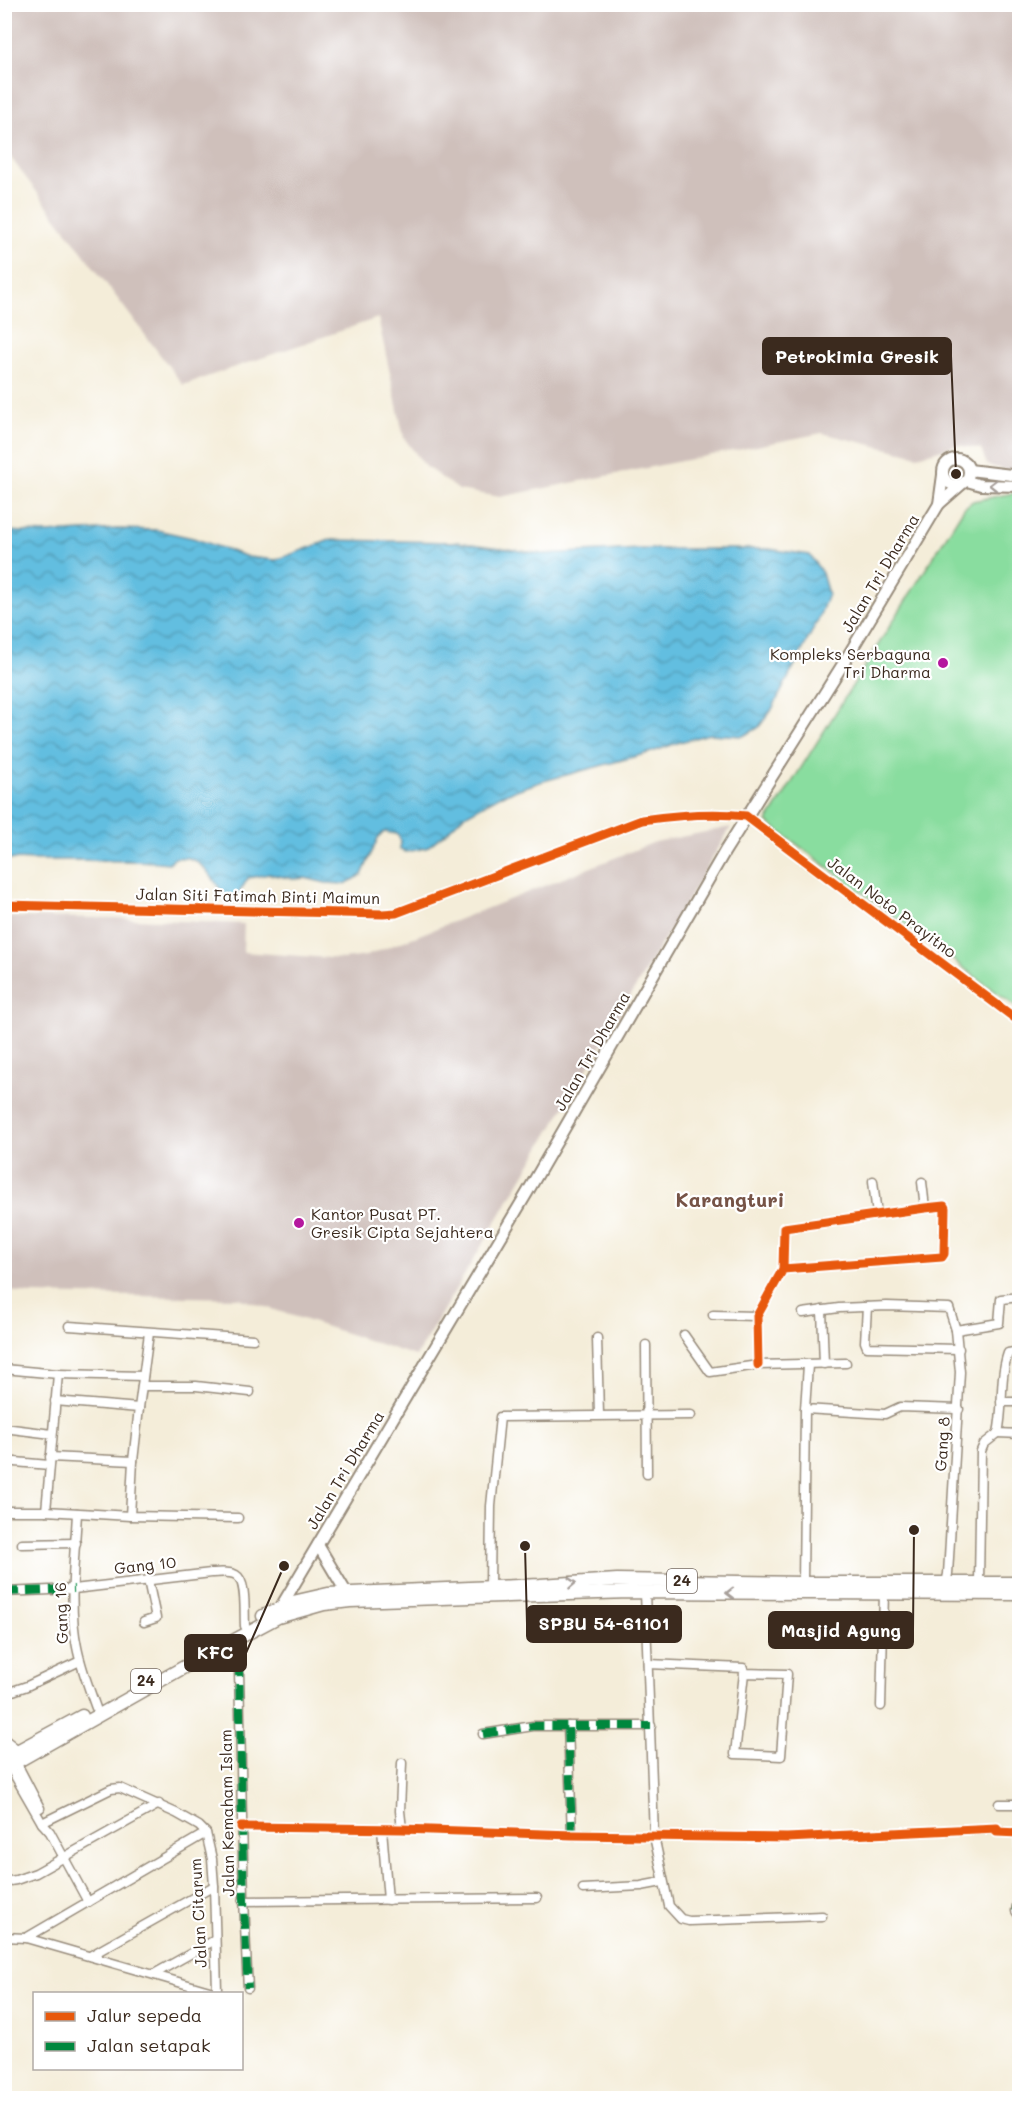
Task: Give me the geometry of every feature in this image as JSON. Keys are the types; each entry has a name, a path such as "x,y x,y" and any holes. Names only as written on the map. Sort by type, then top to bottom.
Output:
{"highway":[{"name":"24","path":"10,1760 96,1708 245,1626 279,1612 348,1597 617,1580 946,1583 1020,1594"},
{"name":"24","path":"348,1597 645,1592 884,1593 979,1588 1020,1583"},
{"name":"24","path":"10,1760 238,1638 279,1612"}],"main road":[{"path":"966,478 965,462 955,458 945,464 943,476 951,484 966,478 1020,476"},
{"name":"Jalan Tri Dharma","path":"939,504 943,476"},
{"path":"966,478 981,485 1020,486"},
{"name":"Jalan Tri Dharma","path":"279,1612 527,1193 746,816 843,664 939,504 966,478"},
{"path":"318,1545 348,1597"}],"street":[{"name":"Jalan Siti Fatimah Binti Maimun","path":"4,904 396,913 642,820 679,815 746,816"},
{"name":"Jalan Noto Prayitno","path":"746,816 1020,1022"},
{"path":"873,1181 876,1215"},
{"path":"922,1182 925,1208"},
{"path":"758,1365 757,1316 783,1269 784,1228 925,1208 944,1206 945,1208 945,1254 942,1257 783,1269"},
{"path":"956,1330 999,1323 1001,1299 1020,1297"},
{"path":"803,1313 867,1307 865,1342 867,1347 959,1349"},
{"name":"Gang 8","path":"867,1307 948,1307 956,1330 959,1349 959,1410 946,1583"},
{"path":"822,1310 824,1364"},
{"path":"713,1315 757,1316"},
{"path":"69,1326 253,1339"},
{"path":"130,1516 133,1461 149,1333"},
{"path":"684,1335 708,1371 758,1365 846,1363"},
{"path":"597,1338 599,1415"},
{"path":"646,1345 647,1474"},
{"path":"998,1434 1001,1421 1003,1368 1008,1353 1020,1351"},
{"path":"802,1583 808,1365"},
{"path":"4,1369 58,1374 143,1376"},
{"path":"46,1511 58,1374"},
{"path":"142,1386 196,1386 250,1392"},
{"path":"55,1401 139,1408"},
{"path":"1001,1402 1020,1402"},
{"path":"805,1409 885,1414 900,1407 959,1410"},
{"path":"490,1587 490,1506 499,1419 502,1416 691,1415"},
{"path":"4,1428 52,1434"},
{"path":"979,1588 980,1462 984,1444 998,1434 1020,1434"},
{"path":"4,1461 133,1461"},
{"path":"4,1511 238,1518"},
{"name":"Gang 16","path":"78,1513 74,1589 76,1645 96,1708"},
{"path":"22,1544 76,1543"},
{"name":"Gang 10","path":"4,1592 74,1589 212,1573 230,1573 237,1575 243,1583 245,1626"},
{"path":"144,1622 156,1618 148,1580"},
{"path":"645,1592 654,1836 662,1882 669,1906 681,1919 689,1921 822,1916"},
{"path":"881,1706 884,1593"},
{"name":"Jalan Kemaham Islam","path":"238,1638 243,1901 248,1988"},
{"path":"4,1694 27,1686 80,1661"},
{"path":"648,1664 741,1668 744,1673 735,1754 781,1756 783,1754 787,1674 744,1673"},
{"path":"483,1734 532,1726 651,1725"},
{"path":"567,1726 572,1835"},
{"path":"4,1739 10,1760 88,1902"},
{"path":"402,1763 400,1811 402,1829"},
{"name":"Jalan Citarum","path":"4,1937 26,1938 216,1992 212,1858 206,1833 199,1826 159,1804 120,1788 111,1790 46,1824"},
{"path":"4,1882 26,1877 159,1804"},
{"path":"999,1804 1020,1804"},
{"path":"242,1827 787,1838 997,1828 997,1832 1019,1833 1020,1848"},
{"path":"382,1829 388,1900"},
{"path":"26,1938 206,1833"},
{"path":"583,1889 641,1886 662,1882"},
{"path":"90,1956 214,1886"},
{"path":"1020,1888 1016,1911 1020,1917"},
{"path":"243,1901 537,1898"},
{"path":"153,1974 215,1940"},
{"path":"1020,2026 1020,2037"}],"shaded area":[{"path":"5,5 1019,5 1019,471 1009,471 987,465 981,449 957,445 918,456 822,433 500,497 459,490 425,466 404,438 378,318 183,385 5,150"},
{"path":"731,827 416,1356 238,1298 29,1294 5,1290 5,917 113,918 244,924 243,952 344,959 366,956 655,842"}],"green space":[{"name":"Kompleks Serbaguna Tri Dharma","path":"1020,492 1019,1009 767,822 964,508 973,501"}],"water":[{"path":"118,529 157,530 193,538 248,557 276,560 330,540 457,542 543,554 641,549 768,549 810,555 822,573 828,594 818,620 771,711 758,728 743,736 709,734 540,782 499,796 463,816 426,848 406,852 400,849 401,841 397,834 384,832 378,838 362,875 345,884 269,874 248,878 233,903 228,902 207,871 189,858 175,858 169,863 5,859 5,531 46,533"}],"marked path":[{"path":"4,1592 74,1589"},
{"path":"238,1638 248,1988"},
{"path":"483,1734 533,1726 568,1726"},
{"path":"572,1835 568,1726 651,1726"},
{"path":"1016,1911 1020,1888"}],"cycle path":[{"path":"4,905 396,913 642,820 694,815 746,816 1020,1022"},
{"path":"758,1365 757,1316 783,1269 784,1228 925,1208 944,1206 945,1208 944,1254 942,1257 783,1269"},
{"path":"241,1827 787,1838 997,1828 997,1832 1019,1833 1020,1848"}],"place":[{"name":"Petrokimia Gresik","path":"956,474"},
{"name":"Kompleks Serbaguna Tri Dharma","path":"943,663"},
{"name":"Kantor Pusat PT. Gresik Cipta Sejahtera","path":"299,1223"},
{"name":"Masjid Agung","path":"914,1530"},
{"name":"SPBU 54-61101","path":"525,1546"},
{"name":"KFC","path":"284,1566"}],"district":[{"name":"Karangturi","path":"730,1200"}]}
